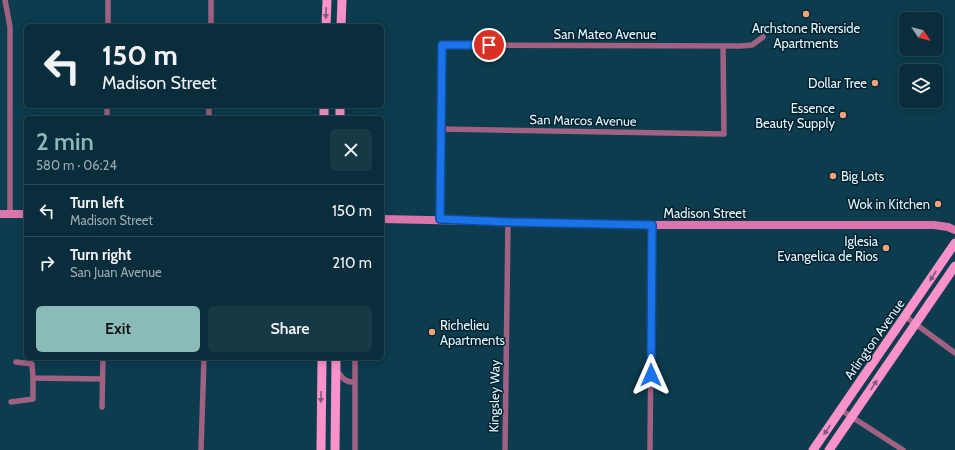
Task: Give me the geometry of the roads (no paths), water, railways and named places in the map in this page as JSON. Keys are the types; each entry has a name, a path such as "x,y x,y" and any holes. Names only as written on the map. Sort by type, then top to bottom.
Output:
{"main road":[{"path":"326,24 327,0"},
{"path":"341,24 342,0"},
{"path":"0,214 24,214"},
{"name":"Madison Street","path":"384,219 440,219 652,225 934,225 948,227 955,230"},
{"name":"Arlington Avenue","path":"813,450 906,317 955,243"},
{"name":"Arlington Avenue","path":"829,450 955,266"},
{"path":"321,450 322,360"},
{"path":"336,360 336,450"}],"street":[{"path":"5,0 10,27 10,214"},
{"path":"108,0 108,24"},
{"path":"211,0 211,24"},
{"name":"San Mateo Avenue","path":"442,128 442,45 723,46 752,45 763,37"},
{"name":"San Marcos Avenue","path":"442,128 724,134 723,46"},
{"path":"440,219 442,128"},
{"name":"Kingsley Way","path":"505,450 508,222"},
{"path":"650,450 652,225"},
{"path":"906,317 955,353"},
{"path":"102,360 102,407"},
{"path":"201,450 204,360"},
{"path":"355,360 355,450"},
{"path":"10,402 33,400 32,364 16,362"},
{"path":"336,370 344,380 354,382"},
{"path":"33,378 102,379"},
{"path":"841,410 903,450"}],"place":[{"name":"Archstone Riverside Apartments","path":"806,14"},
{"name":"Dollar Tree","path":"875,83"},
{"name":"Essence Beauty Supply","path":"843,115"},
{"name":"Big Lots","path":"833,176"},
{"name":"Wok in Kitchen","path":"938,204"},
{"name":"Iglesia Evangelica de Rios","path":"886,248"},
{"name":"Richelieu Apartments","path":"432,332"}]}
